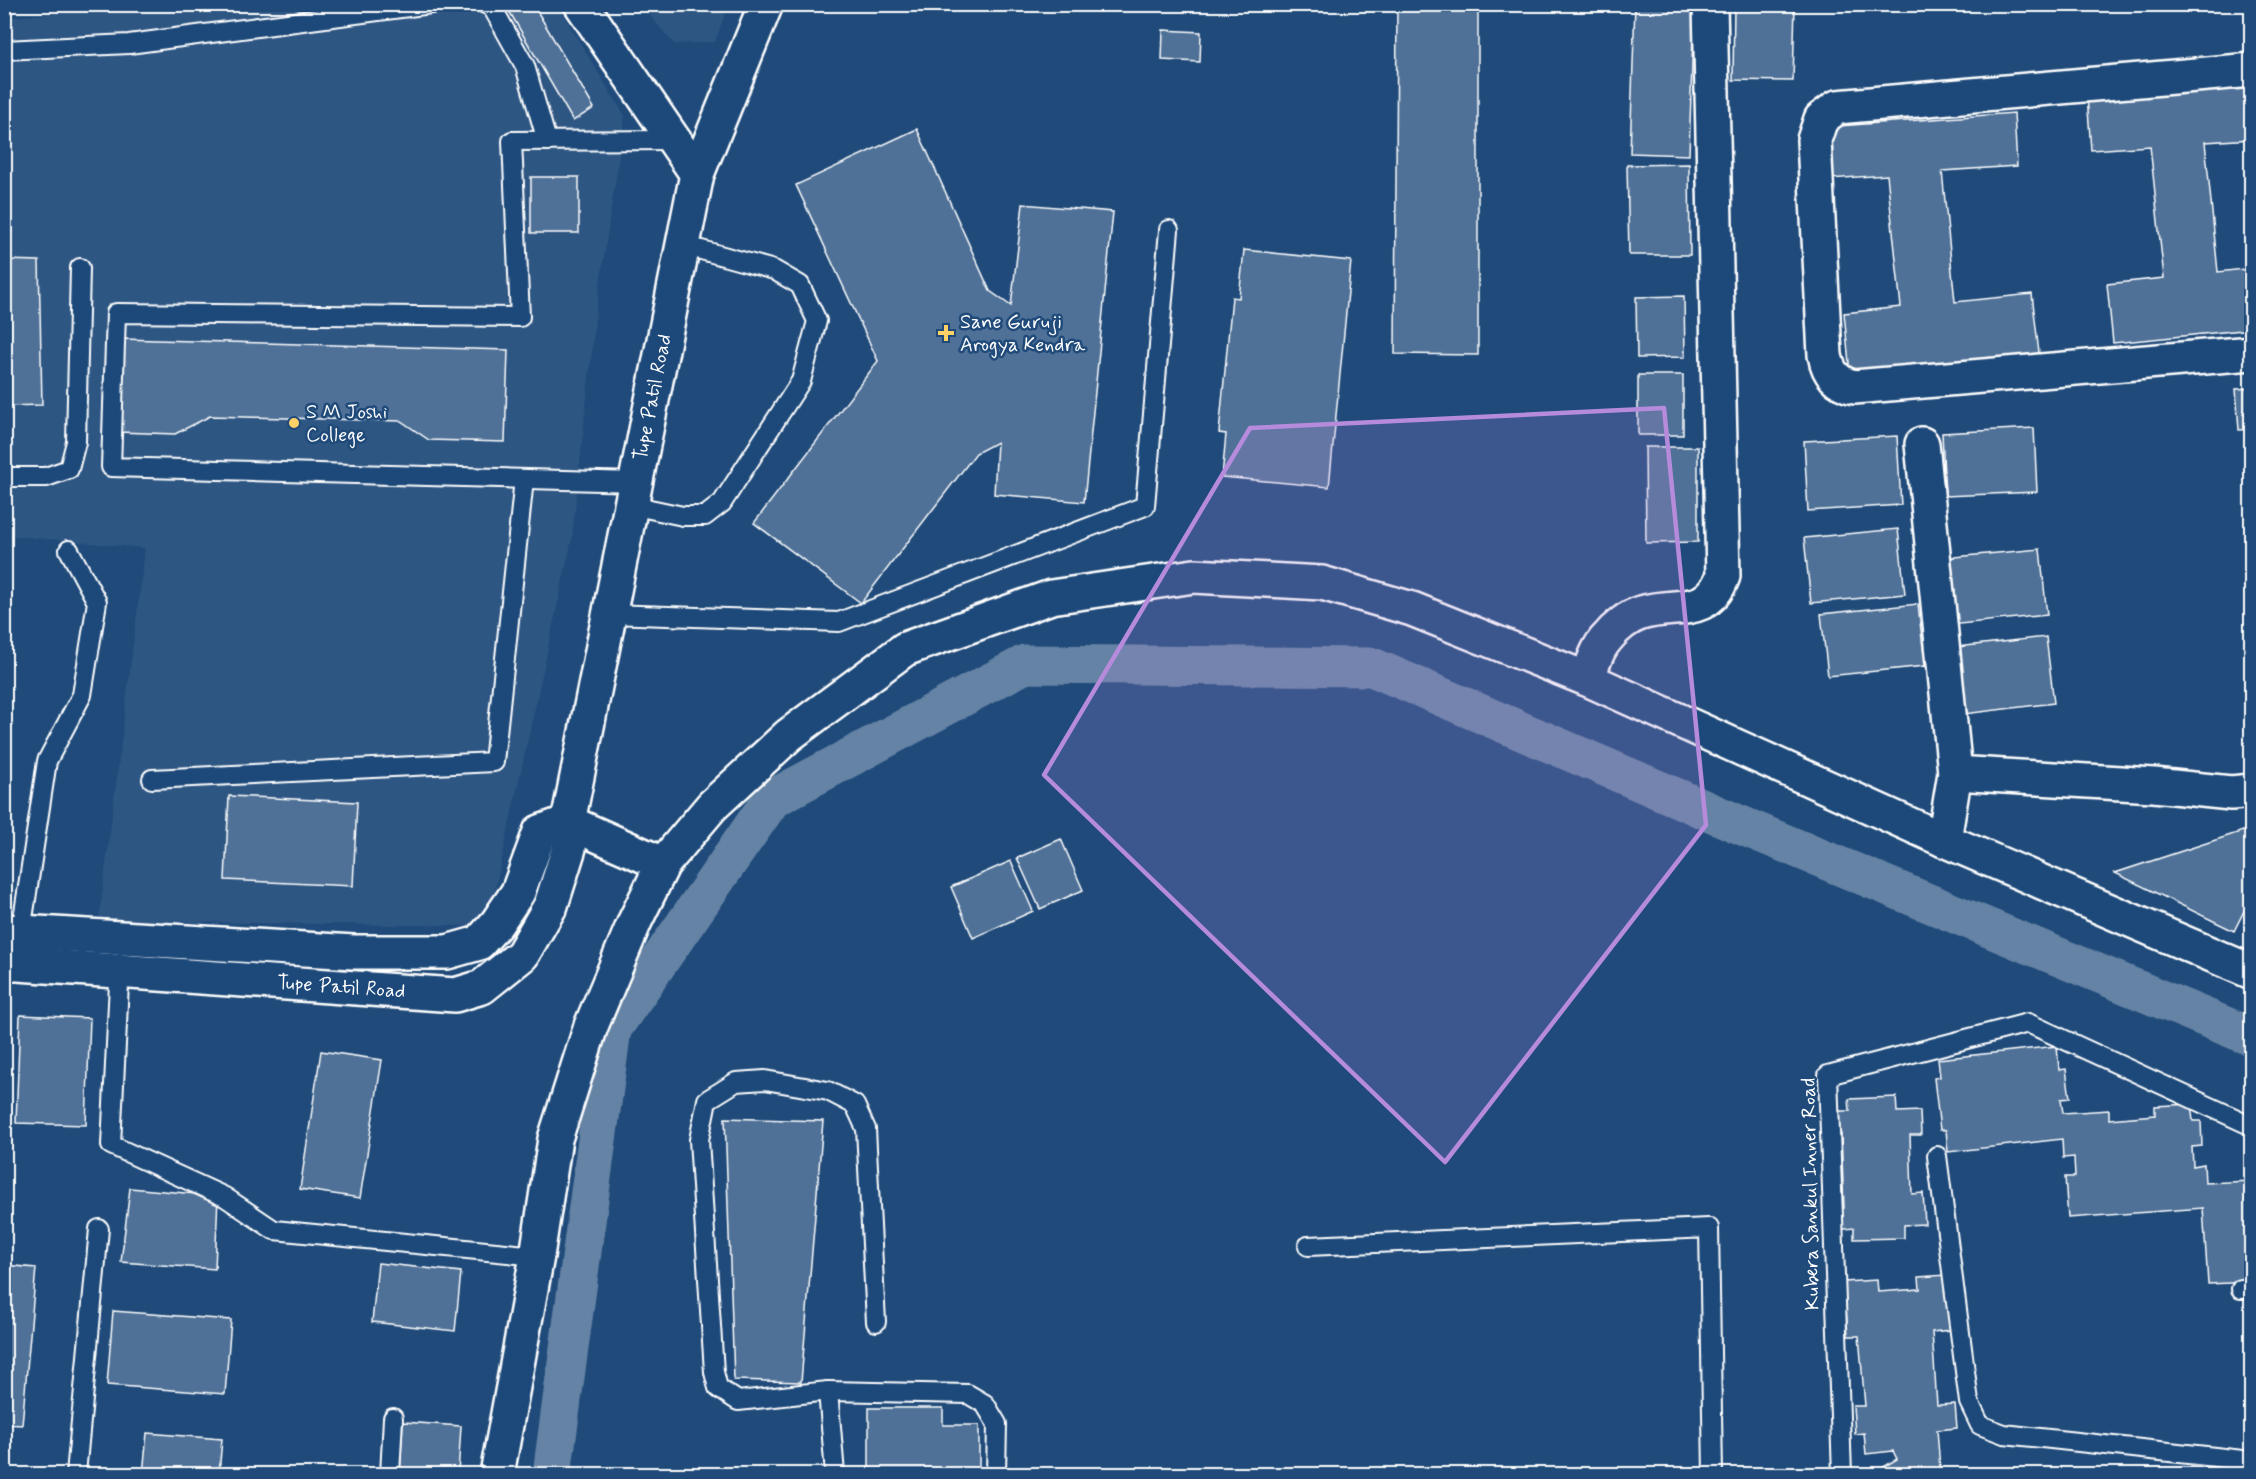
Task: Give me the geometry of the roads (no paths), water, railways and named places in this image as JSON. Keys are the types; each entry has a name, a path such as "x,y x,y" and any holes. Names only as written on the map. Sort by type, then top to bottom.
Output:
{"street":[{"path":"581,4 697,174"},
{"name":"Tupe Patil Road","path":"4,963 455,995 482,987 522,955 551,905 569,848 568,822 697,174 766,4"},
{"path":"1587,680 1604,640 1618,626 1640,614 1702,604 1718,589 1723,576 1710,4"},
{"path":"2252,70 1837,107 1821,119 1814,140 1825,355 1827,367 1836,379 1845,385 1854,387 2252,353"},
{"path":"1922,444 1955,773 1944,840"},
{"path":"497,1474 537,1257 555,1139 591,1026 634,921 663,864 712,806 789,735 905,649 1051,597 1194,576 1322,583 1412,609 1587,680 1944,840 2252,972"},
{"path":"1955,773 2154,785 2231,793 2252,791"},
{"path":"503,971 479,943 497,923 518,892 540,832 568,822 663,864"},
{"name":"Tupe Patil Road","path":"13,932 328,950 447,952 479,943"},
{"path":"324,986 328,950"}],"lane":[{"path":"4,50 129,44 431,4"},
{"path":"485,4 492,7 525,66 547,141"},
{"path":"674,140 513,141 520,317 116,313 111,467 524,479 633,494 683,516 705,516 722,503 801,381 817,321 800,285 774,270 683,245"},
{"path":"610,614 839,622 1145,506 1169,230"},
{"path":"4,477 46,477 69,469 76,442 80,268"},
{"path":"152,779 494,762 524,479"},
{"path":"13,932 47,761 82,695 97,602 69,550"},
{"path":"123,938 118,972 111,1145 225,1197 274,1230 537,1257"},
{"name":"Kubera Sankul Inner Road","path":"1842,1474 1828,1075 2028,1023 2252,1126"},
{"path":"876,1322 866,1129 855,1105 828,1091 765,1080 736,1082 707,1100 699,1140 714,1372 718,1388 738,1401 828,1391 968,1394 985,1404 997,1424 996,1474"},
{"path":"1937,1156 1969,1402 1980,1425 2004,1434 2252,1461"},
{"path":"1308,1246 1709,1228 1713,1474"},
{"path":"76,1474 99,1229"},
{"path":"828,1391 835,1474"},
{"path":"390,1474 393,1418"}],"waterway":[{"path":"552,1474 612,1029 772,799 1025,664 1372,667 1743,826 2252,1037"}],"place":[{"name":"Sane Guruji Arogya Kendra","path":"946,333"},
{"name":"S M Joshi College","path":"294,423"}]}
